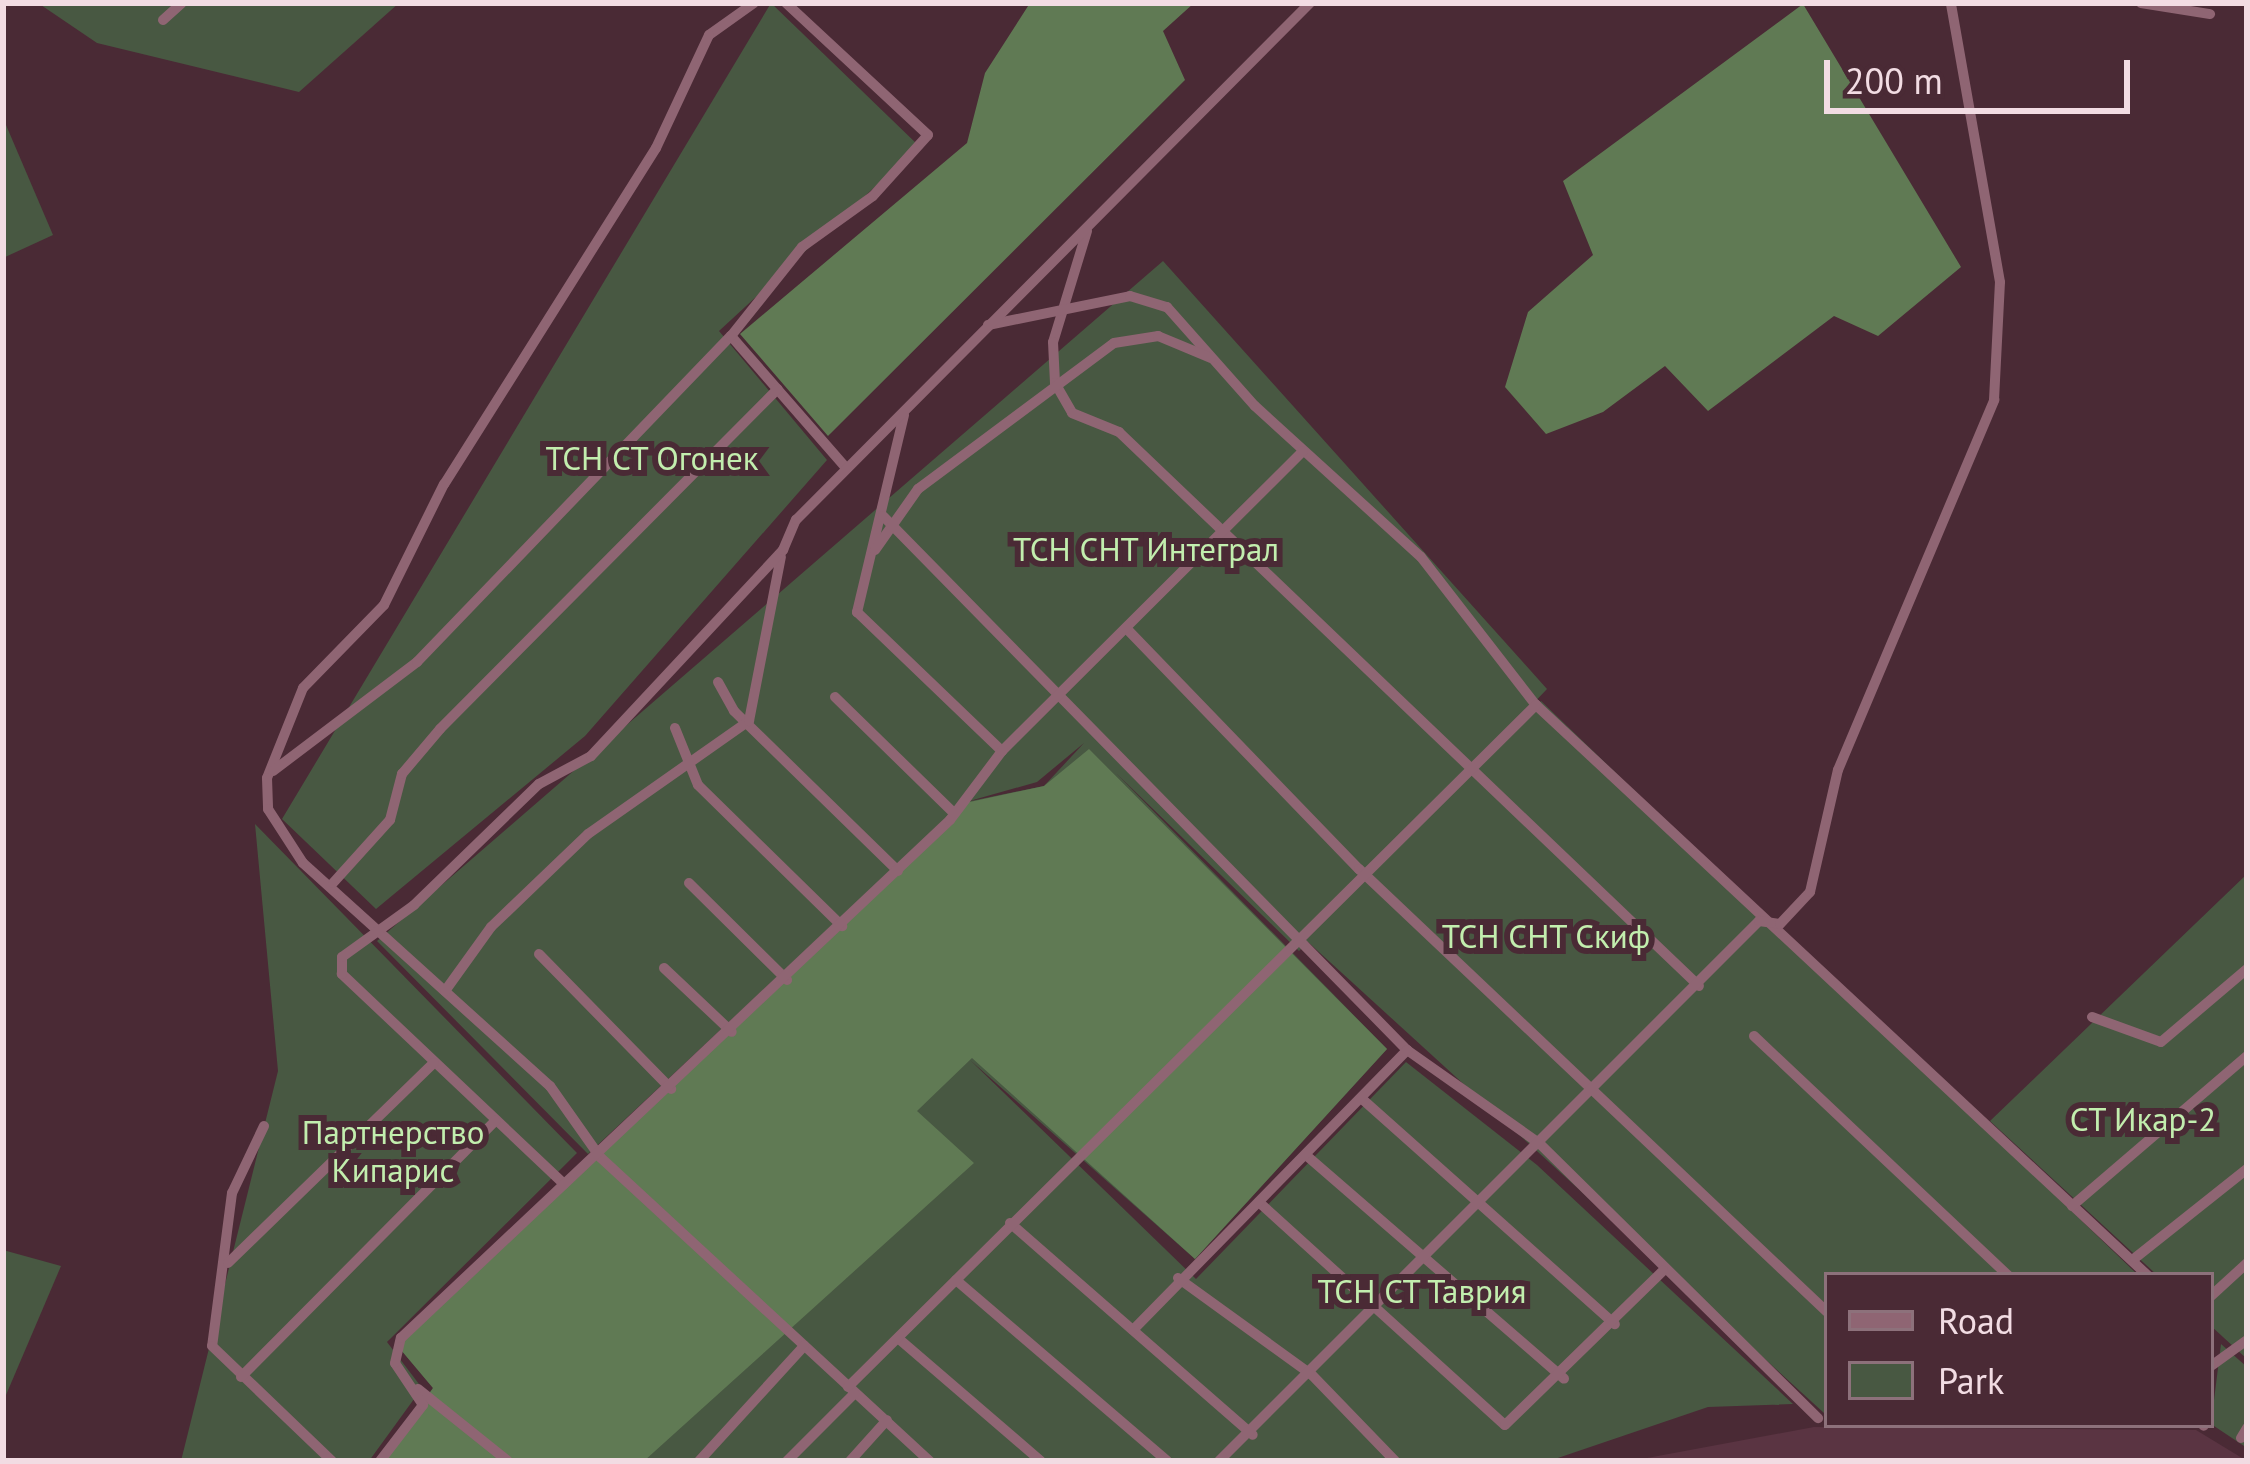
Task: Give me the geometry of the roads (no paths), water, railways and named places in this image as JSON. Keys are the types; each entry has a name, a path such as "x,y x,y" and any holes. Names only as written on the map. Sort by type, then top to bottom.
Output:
{"street":[{"path":"163,20 182,3"},
{"path":"754,3 709,35 656,148 444,484 384,605 303,688 267,778 273,831 550,1087 600,1157 930,1461"},
{"path":"267,778 417,662 731,336 802,247 873,196 928,135 786,3"},
{"path":"564,1184 340,970 539,784 591,756 783,550 846,468 1310,3"},
{"path":"1769,916 1780,925 1810,892 1838,770 1994,400 2000,282 1951,3"},
{"path":"2141,3 2210,14"},
{"path":"1088,227 1060,307 1055,383 1082,423 1119,432 1699,986"},
{"path":"988,325 1060,307 1156,299 1303,451 1421,557 1536,705 1769,916 2145,1272"},
{"path":"731,336 846,468"},
{"path":"875,550 918,489 1055,383 1136,336 1219,362"},
{"path":"333,883 390,820 402,774 440,729 778,389"},
{"path":"905,412 860,616 1002,752"},
{"path":"508,1461 418,1389 395,1363 397,1344 898,871 1002,752 1229,534 1303,451"},
{"path":"883,516 1055,701 1407,1050 1539,1143 1663,1271 1818,1418"},
{"path":"445,991 491,927 588,834 690,769 749,721 783,550"},
{"path":"1126,628 1359,869 1824,1309"},
{"path":"718,682 749,721 898,871"},
{"path":"835,697 952,811"},
{"path":"787,1461 1010,1223 1359,869 1536,705"},
{"path":"675,728 690,769 842,926"},
{"path":"688,883 787,980"},
{"path":"1219,1461 1253,1435 1588,1090 1769,916"},
{"path":"538,954 671,1089"},
{"path":"664,968 731,1032"},
{"path":"2092,1017 2161,1042 2247,969"},
{"path":"1754,1036 2005,1272"},
{"path":"1133,1330 1178,1278 1262,1204 1407,1050"},
{"path":"2072,1206 2247,1056"},
{"path":"228,1263 434,1063"},
{"path":"1361,1098 1485,1198 1615,1324"},
{"path":"241,1377 495,1121"},
{"path":"264,1126 232,1193 228,1263 212,1346 332,1461"},
{"path":"1307,1156 1429,1255 1564,1379"},
{"path":"2135,1258 2247,1169"},
{"path":"1262,1204 1504,1425 1564,1379 1663,1271"},
{"path":"1010,1223 1253,1435"},
{"path":"2214,1293 2247,1262"},
{"path":"1178,1278 1312,1375 1395,1461"},
{"path":"956,1280 1167,1461"},
{"path":"899,1339 1041,1461"},
{"path":"2214,1364 2247,1340"},
{"path":"699,1461 805,1346"},
{"path":"380,1461 421,1414 418,1389"},
{"path":"850,1461 887,1420"}],"park label":[{"name":"ТСН СТ Огонек","path":"652,458"},
{"name":"ТСН СНТ Интеграл","path":"1146,549"},
{"name":"ТСН СНТ Скиф","path":"1546,936"},
{"name":"СТ Икар-2","path":"2143,1119"},
{"name":"Партнерство Кипарис","path":"393,1151"},
{"name":"ТСН СТ Таврия","path":"1422,1291"}]}
